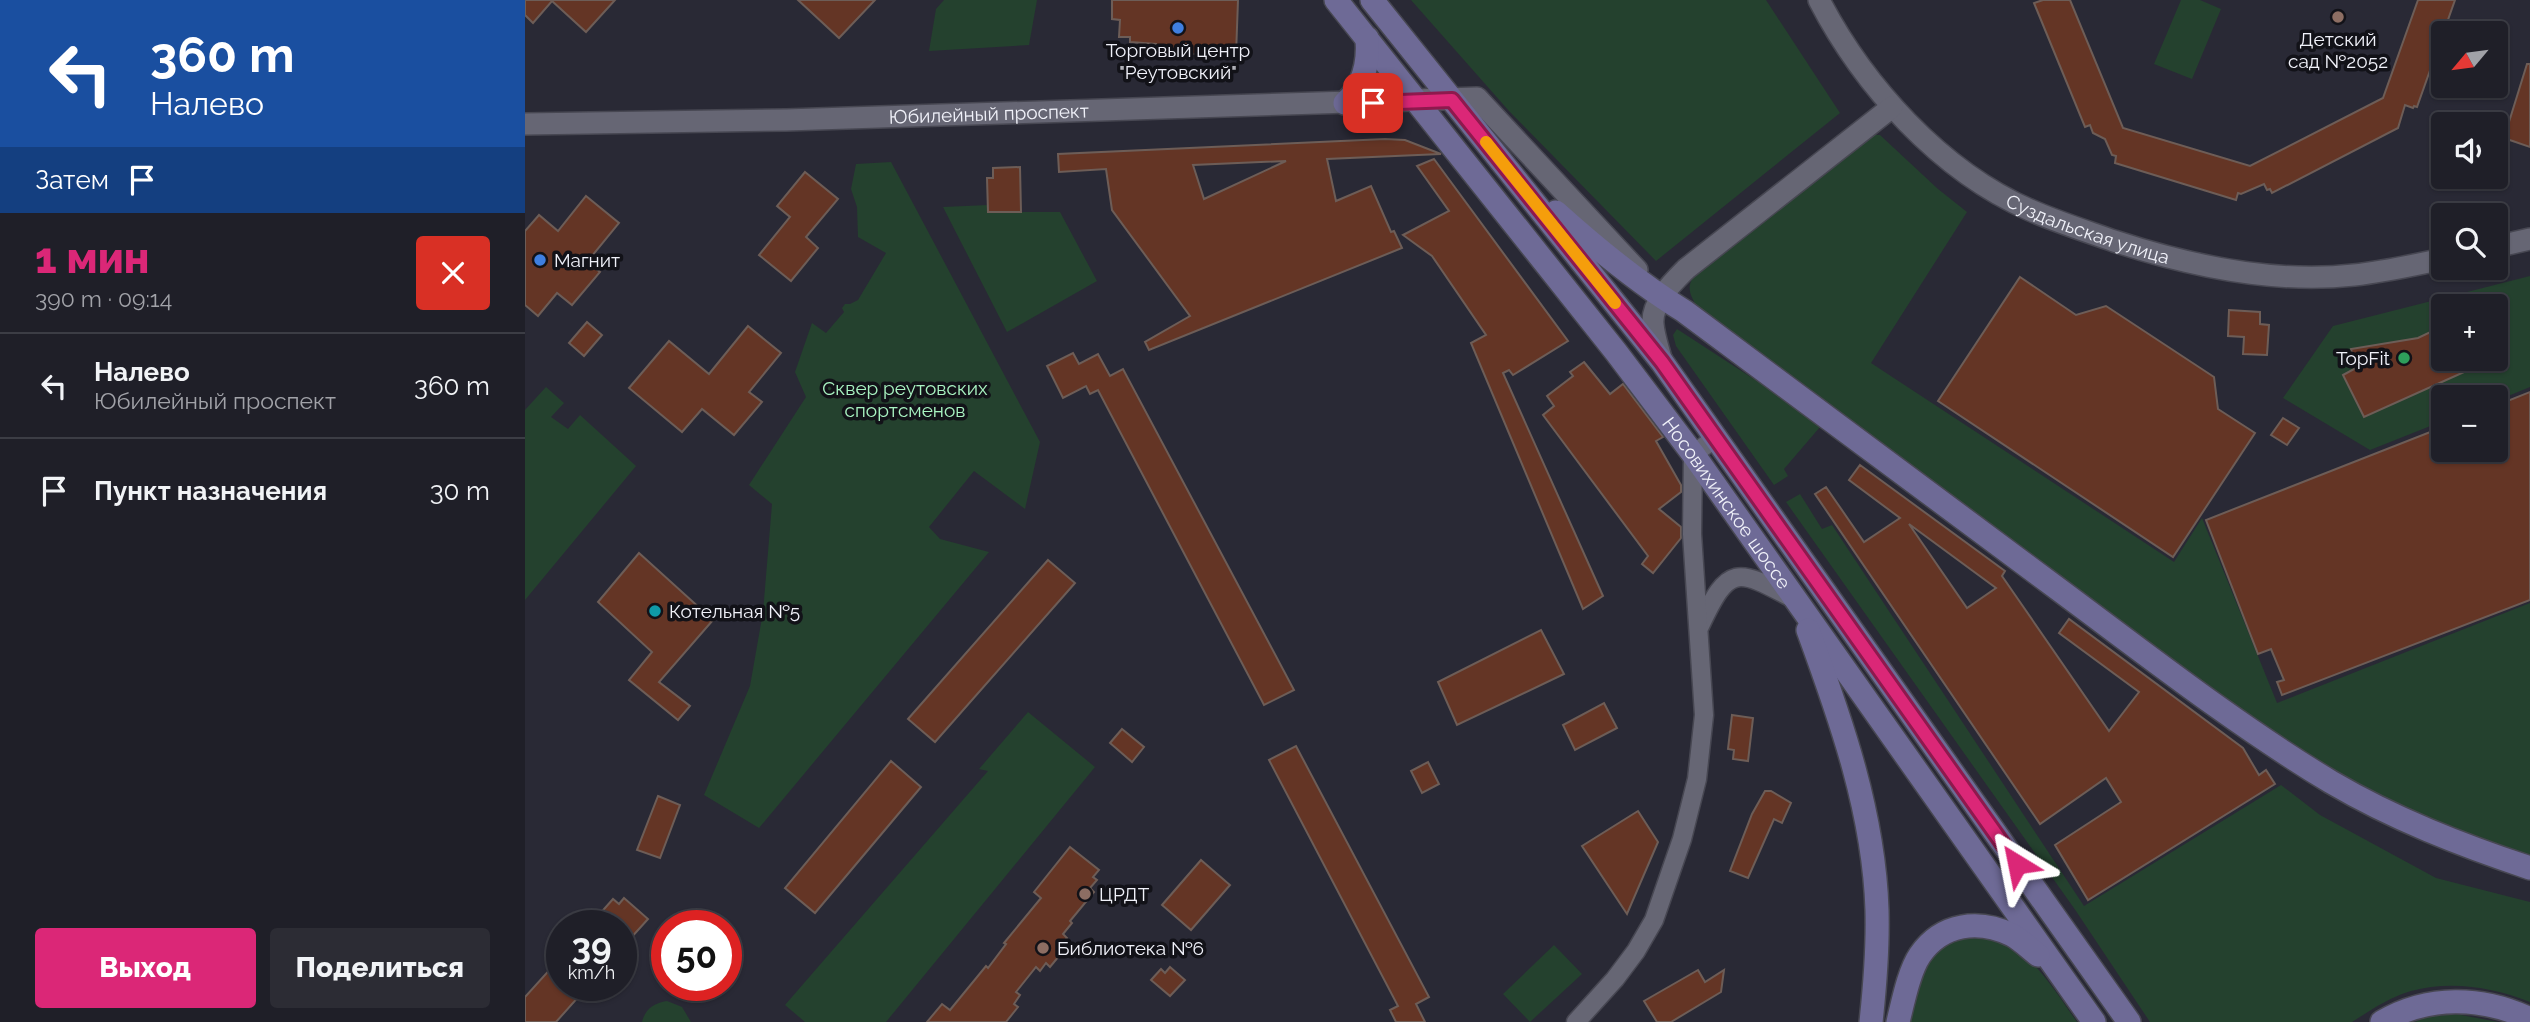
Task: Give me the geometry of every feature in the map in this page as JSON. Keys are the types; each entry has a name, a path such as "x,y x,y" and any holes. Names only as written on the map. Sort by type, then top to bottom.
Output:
{"main road":[{"name":"Носовихинское шоссе","path":"1336,0 1616,352 1693,454 2094,1022"},
{"name":"Носовихинское шоссе","path":"1372,0 1662,362 2129,1022"},
{"path":"1345,103 1355,95 1363,78 1367,38"},
{"path":"1510,173 1602,253 1662,298 1684,311 2154,660 2277,747 2332,782 2393,814 2460,845 2530,868"},
{"path":"1797,601 1844,732 1861,796 1872,855 1877,910 1871,1022"},
{"path":"1898,1022 1919,956 1937,937 1959,926 1984,926 2013,936 2058,971"},
{"path":"2382,1022 2420,1005 2449,1001 2483,1004 2515,1012 2530,1019"}],"street":[{"name":"Суздальская улица","path":"1819,0 1858,62 1892,107 1957,166 2028,210 2154,254 2243,271 2298,277 2353,275 2431,261"},
{"name":"Юбилейный проспект","path":"525,124 786,120 1452,100 1477,97 1662,298"},
{"path":"1662,362 1652,322 1670,285 1686,269 1892,107"},
{"path":"2508,244 2530,239"},
{"path":"1576,1022 1615,979 1654,920 1682,839 1697,779 1704,715 1692,534 1693,454 1716,438"},
{"path":"1699,629 1719,588 1736,577 1756,579 1797,601"}],"green space":[{"path":"944,0 1037,0 1029,45 929,51 936,9"},
{"path":"1411,0 1766,0 1840,113 1656,261 1509,111"},
{"path":"2181,0 2200,0 2221,9 2192,79 2154,64"},
{"path":"1868,135 1880,135 1967,212 1871,363 2174,562 2202,518 2277,703 2530,603 2530,856 2461,833 2398,807 2336,774 2284,740 2158,653 1697,307 1690,290 1696,273"},
{"name":"Сквер реутовских спортсменов","path":"891,162 1040,442 1025,509 974,471 929,527 940,539 989,552 759,828 704,795 750,686 763,612 772,504 749,485 806,397 795,372 812,323 826,333 844,312 842,308 845,304 858,300 886,253 858,237 857,207 851,189 856,164"},
{"path":"988,205 988,212 1060,212 1097,281 1007,332 943,207"},
{"path":"2530,276 2530,387 2508,396 2508,385 2431,385 2431,426 2370,450 2283,398 2333,326 2431,301 2431,371 2508,371 2508,294 2459,294"},
{"path":"1677,329 1763,385 1820,427 1784,469 1788,476 1774,485 1676,346 1673,335"},
{"path":"546,387 564,403 551,417 568,429 580,415 636,466 525,600 525,410"},
{"path":"1800,494 1822,529 1832,525 2084,906 2281,785 2320,815 2436,878 2530,902 2530,1002 2486,989 2441,986 2403,994 2352,1022 2150,1022 2076,911 1786,502"},
{"path":"1028,712 1095,767 886,1022 805,1022 785,1005 988,771 979,769"},
{"path":"1962,935 1984,935 2012,946 2038,969 2077,1022 1907,1022 1927,960 1943,943"},
{"path":"1554,945 1582,974 1530,1022 1503,994"},
{"path":"667,1001 682,1007 691,1022 642,1022 645,1014 658,1003"},
{"path":"2456,1014 2498,1022 2415,1022 2427,1017"}],"building":[{"path":"525,0 615,0 586,32 552,1 533,23 525,15"},
{"path":"798,0 875,0 839,38"},
{"name":"Торговый центр \"Реутовский\"","path":"1112,0 1238,0 1236,55 1156,53 1156,44 1130,42 1130,37 1119,37 1120,20 1112,19"},
{"path":"2043,0 2070,0 2123,128 2250,166 2383,98 2418,0 2455,0 2448,21 2431,21 2431,68 2417,107 2405,105 2398,128 2272,193 2264,184 2238,193 2236,200 2115,163 2116,156 2112,155 2105,139 2093,133 2090,125 2085,127 2034,3"},
{"path":"2527,64 2530,64 2530,147 2508,139 2508,125"},
{"path":"1385,139 1405,140 1441,154 1327,159 1336,201 1371,186 1391,232 1394,231 1402,248 1149,350 1145,342 1190,316 1112,210 1106,169 1059,172 1058,154","holes":["1286,161 1204,199 1193,165"]},
{"path":"1434,159 1568,341 1513,375 1509,370 1503,373 1603,596 1583,609 1471,343 1486,335 1432,256 1403,235 1449,211 1417,166"},
{"path":"1020,167 1021,212 988,212 987,178 993,178 993,168"},
{"path":"805,172 838,199 806,237 818,248 791,281 759,255 790,217 777,206"},
{"path":"586,196 619,223 587,262 600,272 572,305 557,293 538,316 525,305 525,231 539,215 558,231"},
{"path":"2020,277 2076,315 2106,306 2214,377 2218,409 2255,433 2173,557 1938,401"},
{"path":"2229,310 2260,312 2260,324 2269,325 2267,355 2243,354 2244,337 2228,336"},
{"path":"587,322 602,335 584,356 569,343"},
{"path":"748,326 781,353 749,392 762,402 734,435 702,409 682,432 629,388 669,341 709,374"},
{"path":"2431,332 2431,371 2466,371 2364,417 2343,375 2356,368 2351,349 2418,338"},
{"path":"1073,353 1079,364 1098,354 1110,376 1123,369 1294,690 1264,705 1098,390 1090,394 1086,386 1063,398 1047,366"},
{"path":"1584,362 1610,394 1623,384 1663,437 1656,441 1681,485 1681,492 1659,509 1681,527 1681,538 1653,573 1642,564 1648,556 1543,415 1554,406 1547,396 1573,376 1570,372"},
{"path":"2530,392 2530,600 2282,695 2277,682 2284,680 2271,649 2258,654 2206,520 2431,432 2431,462 2508,462 2508,401"},
{"path":"2283,418 2299,428 2287,445 2271,435"},
{"path":"1860,465 2005,571 2002,576 2109,731 2139,692 2059,633 2069,619 2243,748 2259,775 2266,770 2275,784 2088,900 2055,845 2121,802 2106,778 2040,824 1815,494 1826,487 1864,542 1900,518 1849,480","holes":["1909,524 1996,588 1967,608"]},
{"name":"Котельная №5","path":"639,553 713,620 659,682 690,706 678,720 629,680 652,652 598,602"},
{"path":"1048,560 1075,583 935,742 908,719"},
{"path":"1541,630 1564,674 1457,725 1438,682"},
{"path":"1604,703 1617,728 1575,750 1563,725"},
{"path":"1732,715 1753,718 1748,761 1733,759 1734,750 1728,749"},
{"path":"1122,729 1144,747 1132,762 1110,743"},
{"path":"1296,746 1429,997 1416,1004 1425,1022 1396,1022 1390,1010 1398,1006 1269,760"},
{"path":"891,761 921,787 815,913 785,888"},
{"path":"1428,762 1439,784 1422,793 1411,771"},
{"path":"1765,791 1771,791 1791,803 1782,823 1774,819 1748,878 1730,871 1752,814"},
{"path":"658,796 680,805 660,858 637,850"},
{"path":"1638,811 1658,842 1627,914 1582,846"},
{"path":"1070,847 1099,870 1093,877 1097,880 1090,888 1094,892 1063,934 1067,938 1060,946 1064,950 1050,967 1046,963 1040,971 1036,967 1016,992 1020,995 1014,1004 1018,1007 1006,1022 927,1022 942,1004 950,1010 986,966 988,968 1006,944 1004,943 1041,898 1034,892"},
{"path":"1201,860 1230,885 1191,930 1162,905"},
{"path":"624,898 648,919 637,931 637,910 603,910 613,899 619,904"},
{"path":"1170,967 1185,980 1170,996 1151,980 1161,969 1165,973"},
{"path":"1698,970 1705,982 1724,970 1721,992 1671,1022 1657,1022 1644,1001"},
{"path":"546,974 546,1001 575,1001 556,1022 525,1022 525,997"}],"slow traffic":[{"path":"1486,142 1615,303"}],"place":[{"name":"Детский сад №2052","path":"2338,17"},
{"name":"Торговый центр \"Реутовский\"","path":"1178,28"},
{"name":"Магнит","path":"540,260"},
{"name":"TopFit","path":"2404,358"},
{"name":"Котельная №5","path":"655,611"},
{"name":"ЦРДТ","path":"1085,894"},
{"name":"Библиотека №6","path":"1043,948"}],"route":[{"path":"1373,103 1452,100 1662,362 2017,864"}]}
